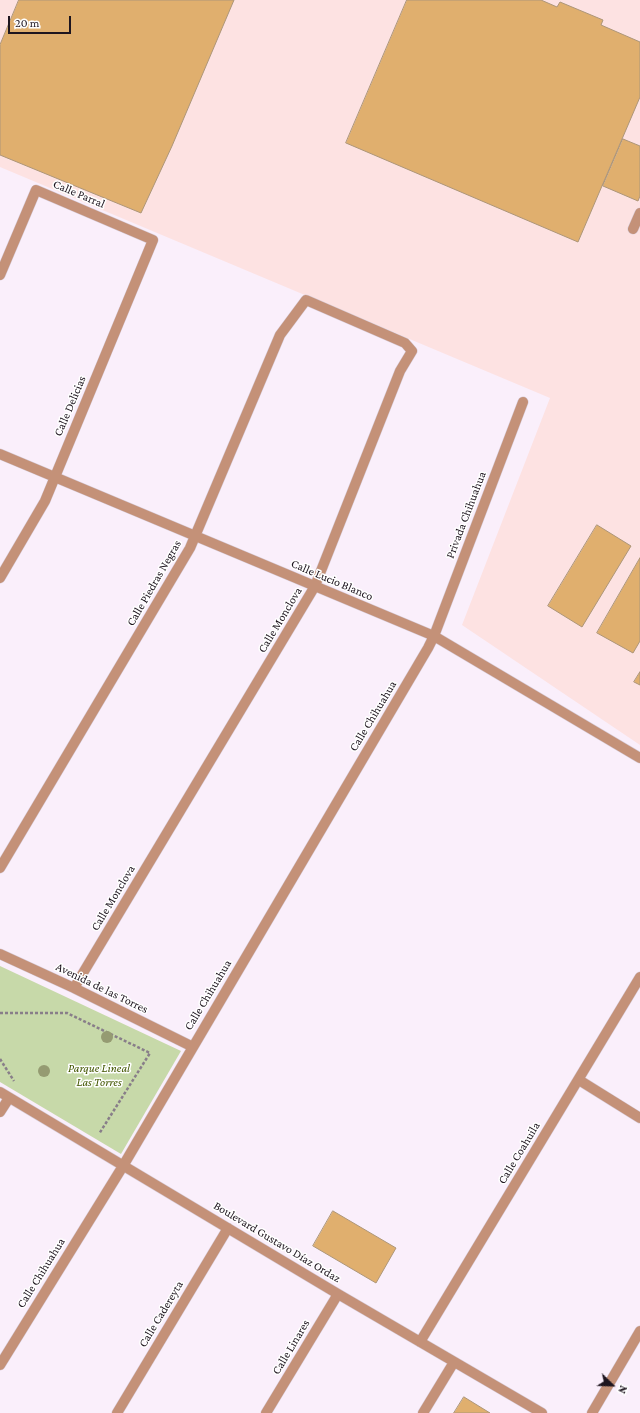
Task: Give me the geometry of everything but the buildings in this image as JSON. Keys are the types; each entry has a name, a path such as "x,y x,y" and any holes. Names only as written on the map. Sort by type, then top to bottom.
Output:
{"street":[{"name":"Calle Parral","path":"0,275 36,190 153,240"},
{"path":"633,229 640,213"},
{"name":"Calle Delicias","path":"0,578 45,501 153,240"},
{"name":"Calle Piedras Negras","path":"0,868 190,548 280,335 306,300"},
{"name":"Calle Monclova","path":"74,988 315,586 400,371 412,351 405,343 306,300"},
{"name":"Privada Chihuahua","path":"434,636 523,402"},
{"name":"Calle Lucio Blanco","path":"0,454 434,636 640,758"},
{"name":"Calle Chihuahua","path":"0,1365 123,1166 434,636"},
{"name":"Avenida de las Torres","path":"0,954 193,1046"},
{"name":"Calle Coahuila","path":"420,1342 640,977"},
{"path":"578,1080 640,1118"},
{"path":"0,1112 4,1095"},
{"name":"Boulevard Gustavo Díaz Ordaz","path":"4,1095 338,1294 542,1413"},
{"name":"Calle Cadereyta","path":"116,1413 228,1228"},
{"name":"Calle Linares","path":"266,1413 338,1294"},
{"path":"592,1413 640,1330"},
{"path":"423,1413 454,1362"}],"path":[{"path":"0,1013 67,1013 150,1053 102,1130 95,1138"},
{"path":"0,1059 14,1082"}],"shaded area":[{"path":"0,0 640,0 640,745 462,625 550,398 0,167"}],"green space":[{"name":"Parque Lineal Las Torres","path":"0,966 181,1051 121,1154 0,1082"}]}
